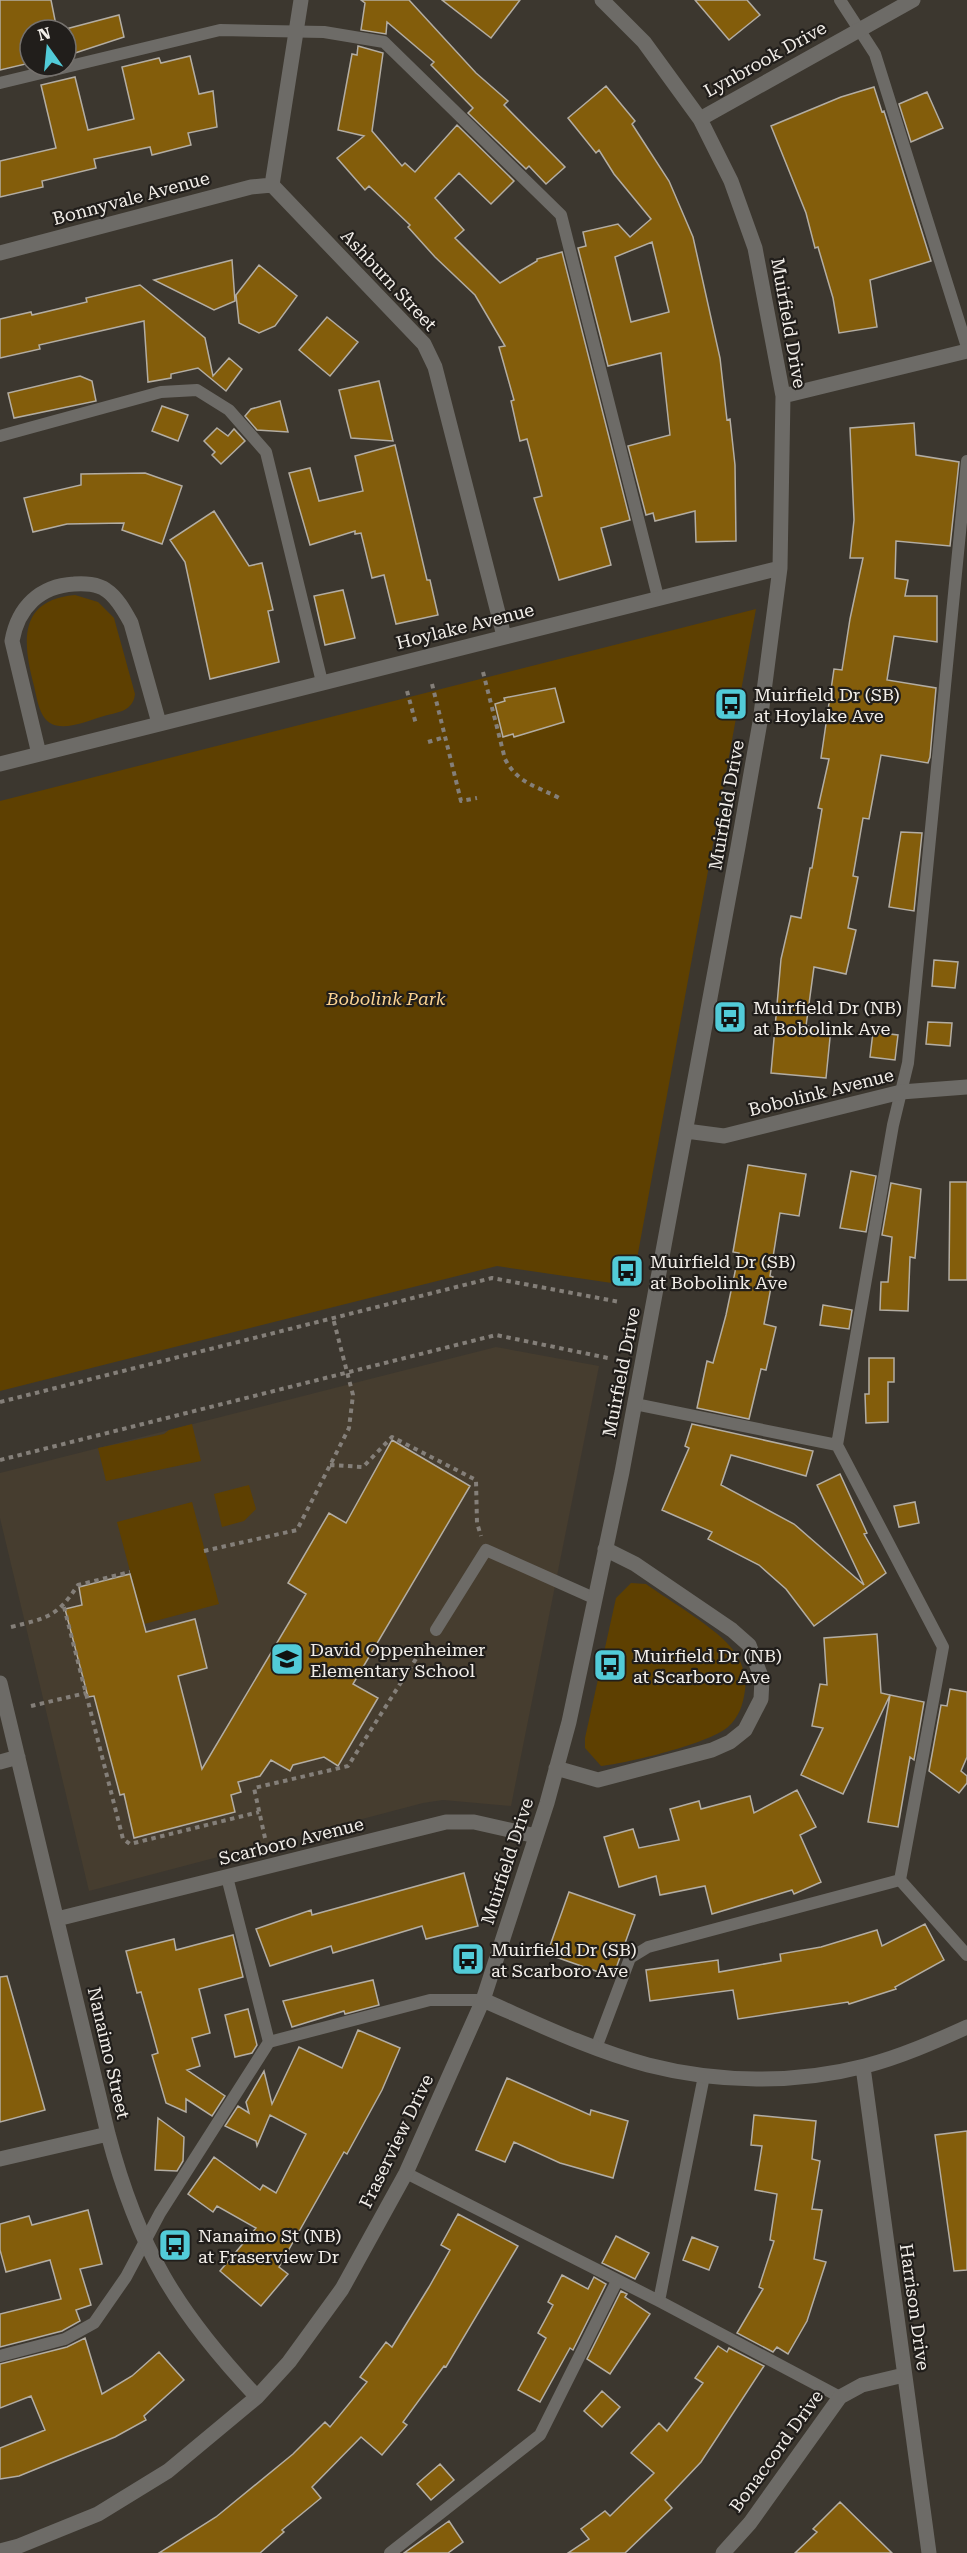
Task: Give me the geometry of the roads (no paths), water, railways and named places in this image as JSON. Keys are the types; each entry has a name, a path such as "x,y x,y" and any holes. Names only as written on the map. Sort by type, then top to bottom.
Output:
{"street":[{"path":"272,185 301,0"},
{"name":"Muirfield Drive","path":"483,2000 556,1768 596,1599 635,1404 760,722 780,568 783,396 755,248 731,181 700,119 644,42 602,0"},
{"name":"Lynbrook Drive","path":"700,119 913,0"},
{"name":"Bonnyvale Avenue","path":"0,253 251,187 272,185"},
{"name":"Ashburn Street","path":"272,185 424,344 435,367 504,636"},
{"path":"783,396 967,349"},
{"name":"Hoylake Avenue","path":"0,764 780,568"},
{"path":"39,754 12,641 15,625 28,604 46,590 62,584 84,583 106,589 124,609 131,623 159,723"},
{"name":"Bobolink Avenue","path":"686,1131 724,1136 901,1092 967,1087"},
{"path":"556,1768 598,1780 712,1750 730,1742 746,1730 761,1699 762,1679 749,1645 732,1630 629,1560 605,1549"},
{"name":"Nanaimo Street","path":"0,1683 108,2134 128,2203 144,2243 189,2320 216,2354 257,2397"},
{"path":"0,1762 18,1757"},
{"name":"Scarboro Avenue","path":"57,1919 446,1822 474,1822 536,1836"},
{"path":"483,2000 596,2048 647,2065 704,2076 766,2080 863,2067 892,2058 967,2027"},
{"name":"Fraserview Drive","path":"0,2551 98,2514 168,2471 257,2397 289,2362 342,2289 406,2173 483,2000"},
{"name":"Harrison Drive","path":"863,2067 929,2553"},
{"path":"0,2159 108,2134"},
{"name":"Bonaccord Drive","path":"723,2553 750,2523 840,2397 862,2385 904,2375"}],"lane":[{"path":"840,0 875,54 967,349"},
{"path":"0,83 220,30 296,30 384,42 561,215 658,597"},
{"path":"0,436 161,392 197,390 229,410 266,452 322,682"},
{"path":"900,1880 943,1647 837,1445 908,1064 967,461"},
{"path":"635,1404 837,1445"},
{"path":"436,1630 486,1550 596,1599"},
{"path":"227,1877 269,2042"},
{"path":"900,1880 967,1955"},
{"path":"596,2048 630,1958 648,1947 900,1880"},
{"path":"0,2356 65,2339 94,2323 126,2277 160,2213 269,2042 430,2000 483,2000"},
{"path":"659,2301 704,2076"},
{"path":"406,2173 659,2301 840,2397"},
{"path":"390,2553 540,2435 617,2281"}],"place":[{"name":"Muirfield Dr (SB) at Hoylake Ave","path":"731,704"},
{"name":"Muirfield Dr (NB) at Bobolink Ave","path":"730,1017"},
{"name":"Muirfield Dr (SB) at Bobolink Ave","path":"627,1271"},
{"name":"David Oppenheimer Elementary School","path":"287,1659"},
{"name":"Muirfield Dr (NB) at Scarboro Ave","path":"610,1665"},
{"name":"Muirfield Dr (SB) at Scarboro Ave","path":"468,1959"},
{"name":"Nanaimo St (NB) at Fraserview Dr","path":"175,2245"}],"park label":[{"name":"Bobolink Park","path":"386,998"}]}
